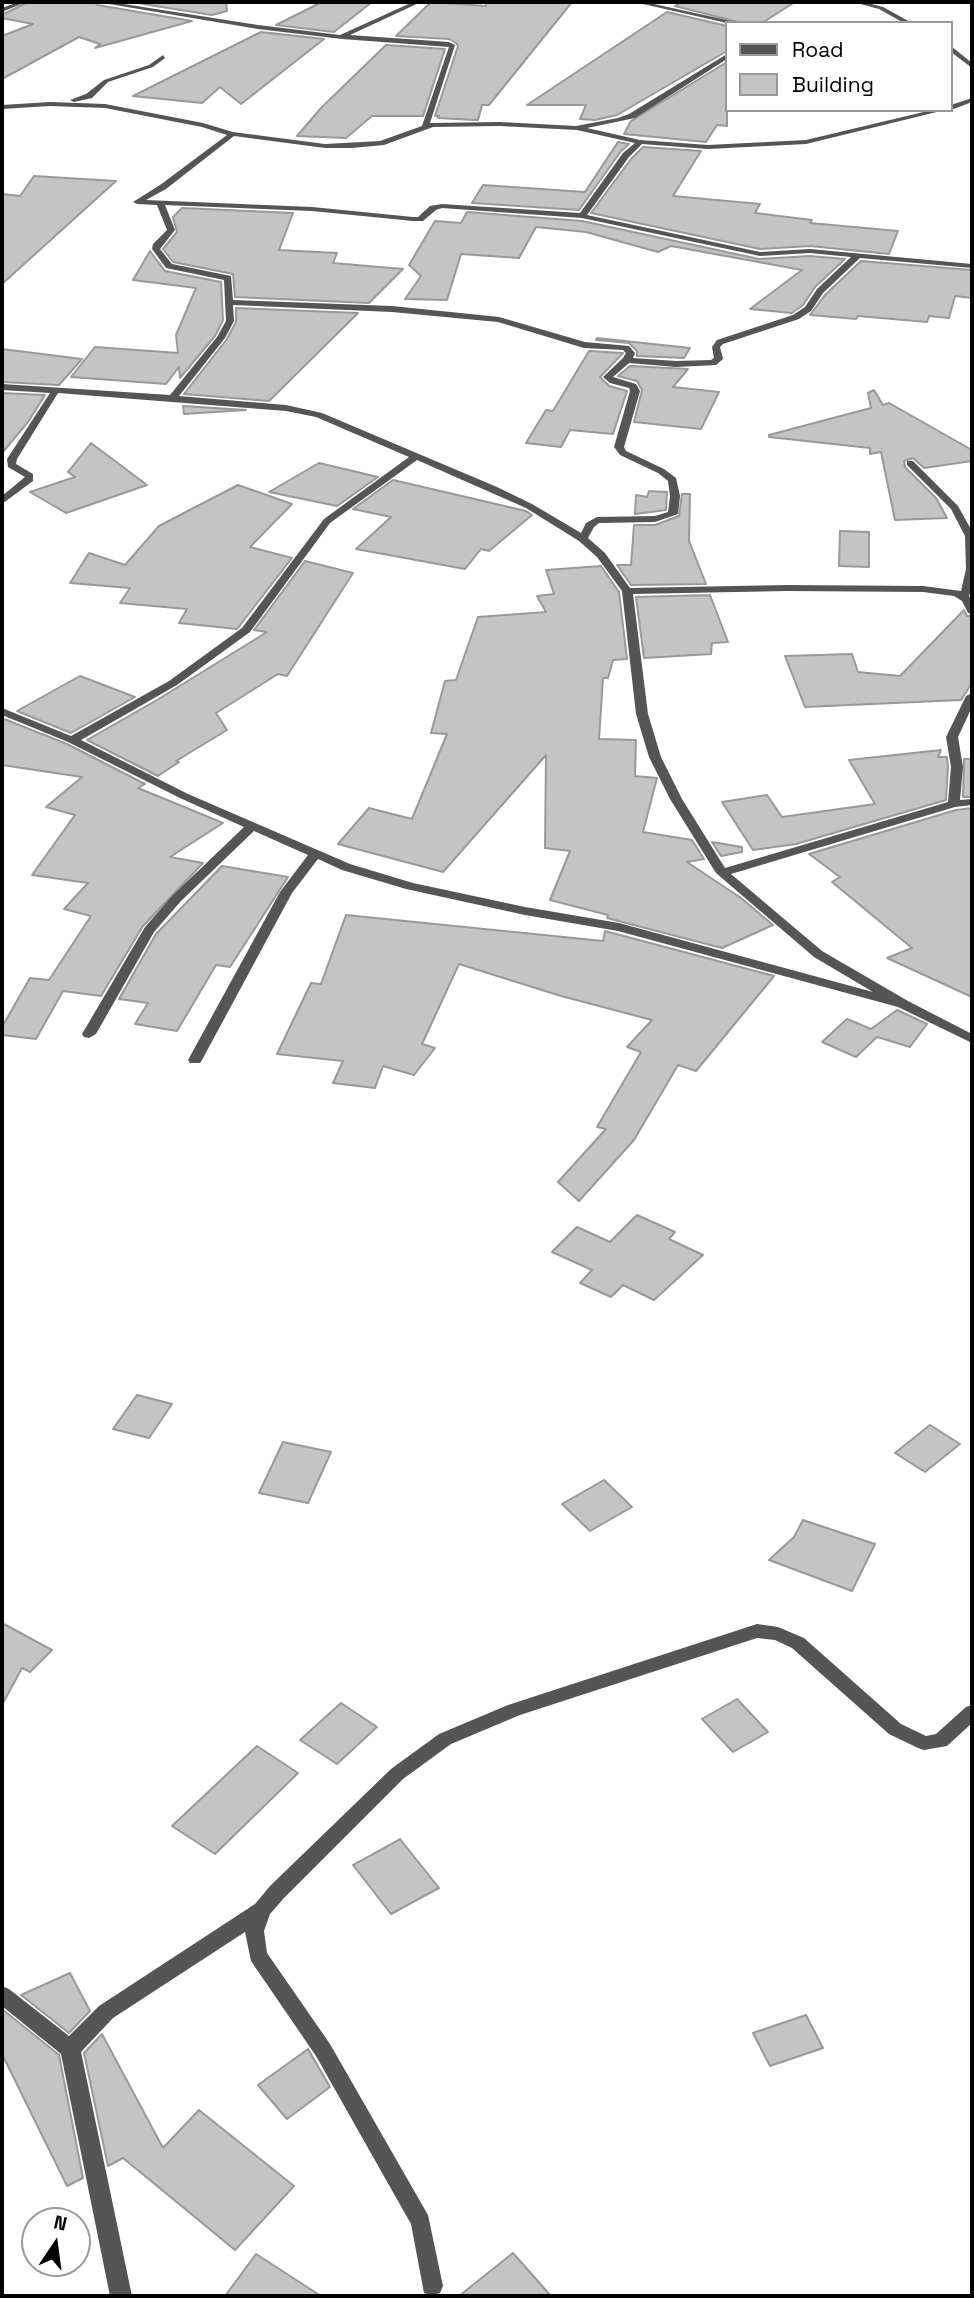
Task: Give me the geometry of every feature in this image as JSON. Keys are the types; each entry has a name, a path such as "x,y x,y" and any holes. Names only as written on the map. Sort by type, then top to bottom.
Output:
{"street":[{"path":"2,9 23,2"},
{"path":"100,2 258,27 453,46 425,127"},
{"path":"393,2 408,5"},
{"path":"342,37 418,2"},
{"path":"637,2 727,21"},
{"path":"856,2 881,8 905,21"},
{"path":"953,50 971,65"},
{"path":"66,104 89,96 106,82 151,66 163,57"},
{"path":"576,128 632,116 726,57"},
{"path":"953,64 971,65"},
{"path":"953,107 972,100"},
{"path":"2,107 66,104 139,112 232,134 325,146 381,143 425,127 452,123 576,128 640,142 708,147 807,142 934,112"},
{"path":"232,134 163,187 137,202 287,207 413,219 420,219 433,208 442,206 582,216 760,254 800,251 858,254 972,266"},
{"path":"582,216 626,155 640,142"},
{"path":"160,204 171,230 156,249 169,266 228,278 230,321 221,338 172,398"},
{"path":"627,360 676,364 713,363 719,359 716,347 720,342 796,317 808,309 820,291 858,254"},
{"path":"229,302 392,309 499,320 573,342 626,348 631,353 627,360 607,376 613,381 631,384 635,391 619,447 623,453 661,471 673,480 673,514 655,519 597,520 590,525 583,539"},
{"path":"2,387 286,408 319,415 528,506 583,539 601,555 627,592 642,714 655,757 676,799 722,873 818,954 903,1004 972,1039"},
{"path":"2,501 28,481 30,476 11,465 12,459 55,390"},
{"path":"72,740 173,683 246,630 327,521 415,457"},
{"path":"910,463 955,508 970,536 971,569 969,584 963,597"},
{"path":"627,592 787,588 923,589 946,591 963,597 972,611"},
{"path":"954,804 957,767 952,737 972,696"},
{"path":"2,711 72,740 184,796 316,853 383,878 525,911 619,927 903,1004"},
{"path":"722,873 954,804 972,802"},
{"path":"89,1034 149,930 177,898 252,825"},
{"path":"195,1060 286,892 316,853"},
{"path":"70,2049 106,2012 262,1910 397,1774 445,1739 514,1710 757,1631 778,1634 798,1643 895,1728 924,1744 941,1741 972,1712"},
{"path":"262,1910 254,1931 258,1955 323,2050 421,2222 432,2286"},
{"path":"2,1994 70,2049 121,2296"}],"building":[{"path":"28,2 94,2 97,5 192,21 95,48 100,44 79,37 2,79 2,36 33,24 2,18 2,15"},
{"path":"226,2 227,11 212,15 143,4"},
{"path":"322,2 372,2 334,32 276,25"},
{"path":"431,2 486,6 486,2 572,2 489,105 482,105 478,120 475,120 435,116 458,46 456,43 449,39 396,36"},
{"path":"682,2 795,2 765,21 734,21 675,6"},
{"path":"667,12 726,26 726,52 617,115 595,120 580,119 586,105 527,105"},
{"path":"261,32 324,39 241,104 220,87 202,103 133,96"},
{"path":"386,45 445,49 423,116 372,116 346,138 297,136 321,108"},
{"path":"726,63 727,126 717,125 706,142 624,134 631,121"},
{"path":"618,142 629,144 621,151 579,210 472,203 483,185 585,192"},
{"path":"643,147 701,151 673,196 760,204 755,213 812,220 810,223 898,231 889,254 810,246 760,249 591,213"},
{"path":"34,176 116,181 2,284 2,194 20,196"},
{"path":"182,208 293,213 279,250 337,253 333,263 403,269 369,303 235,297 233,274 173,262 163,249 177,232 173,217"},
{"path":"467,212 582,221 759,259 810,256 845,259 815,287 803,305 792,313 750,309 802,270 671,246 658,252 586,232 536,227 519,258 461,254 447,300 405,299 421,276 409,265 435,221 461,223"},
{"path":"150,251 165,271 221,282 223,320 215,336 180,378 179,367 166,384 71,377 95,347 178,353 176,335 196,288 133,280"},
{"path":"861,261 972,270 972,298 955,296 949,318 929,316 927,322 810,315 825,295"},
{"path":"236,308 358,313 269,401 184,394 227,339 236,322"},
{"path":"596,340 690,348 684,358 637,356 637,351 629,343"},
{"path":"2,349 82,359 59,385 2,382"},
{"path":"589,351 623,353 600,377 609,386 627,391 613,434 570,430 561,447 526,443 546,410 553,411"},
{"path":"630,366 688,369 673,387 719,392 701,429 634,422 642,390 637,381 618,376"},
{"path":"874,390 883,405 889,403 972,450 972,461 924,468 913,458 904,461 905,467 936,498 947,518 895,520 881,452 870,454 870,448 769,437 871,408 868,393"},
{"path":"2,393 45,395 28,422 2,453"},
{"path":"183,406 246,410 184,414"},
{"path":"91,443 147,485 66,513 30,492 75,477 68,472"},
{"path":"319,463 378,477 337,506 269,492"},
{"path":"393,480 526,511 532,515 489,551 481,549 465,569 356,549 391,517 353,509"},
{"path":"238,485 292,504 250,547 292,558 237,629 179,623 187,609 120,603 130,588 70,583 89,553 125,565 159,526"},
{"path":"649,491 667,492 666,510 635,514 636,495 647,497"},
{"path":"682,494 690,494 689,541 706,584 631,585 617,565 631,565 634,525 655,525 679,516"},
{"path":"840,531 869,532 869,567 839,566"},
{"path":"305,561 353,573 287,676 278,674 216,713 227,730 176,761 179,762 158,776 87,740 267,632 254,630"},
{"path":"601,566 619,592 627,659 613,660 608,678 603,678 599,739 636,740 635,776 657,778 643,832 692,840 704,859 687,862 741,898 773,925 722,948 550,900 570,851 545,848 546,755 443,872 338,844 369,808 412,819 447,734 431,733 445,681 456,680 478,617 546,612 537,596 554,594 546,570"},
{"path":"710,595 728,642 712,643 711,654 644,658 636,597"},
{"path":"964,610 967,616 972,616 972,683 961,700 805,707 785,656 852,654 858,672 900,676"},
{"path":"80,676 135,697 71,733 17,711"},
{"path":"4,719 67,744 145,784 138,788 223,823 170,857 203,863 143,926 101,996 63,991 36,1039 2,1035 2,1027 30,978 49,980 91,916 64,909 88,883 32,875 75,815 46,807 82,777 2,765"},
{"path":"941,750 938,757 947,757 948,767 946,800 796,844 753,850 722,802 767,795 782,817 875,804 849,760"},
{"path":"964,759 972,759 972,797 963,797"},
{"path":"972,808 972,997 887,958 912,948 832,882 840,877 809,854 956,810"},
{"path":"712,842 742,847 742,852 721,856"},
{"path":"222,866 288,877 230,967 216,965 177,1031 135,1024 148,1003 119,999 156,934"},
{"path":"346,915 603,941 605,931 774,976 696,1071 678,1065 634,1140 579,1201 558,1182 606,1129 597,1127 641,1052 627,1047 652,1020 561,996 459,964 422,1044 435,1048 414,1075 383,1066 375,1088 333,1083 343,1061 277,1054 311,983 321,984"},
{"path":"897,1010 927,1024 910,1047 877,1037 856,1057 822,1042 847,1019 871,1029"},
{"path":"637,1215 675,1232 669,1239 703,1255 654,1300 623,1285 611,1297 580,1283 592,1270 552,1252 577,1227 610,1242"},
{"path":"137,1395 172,1404 149,1438 113,1429"},
{"path":"930,1425 960,1444 925,1472 895,1453"},
{"path":"283,1442 331,1452 308,1503 259,1493"},
{"path":"604,1480 632,1507 590,1531 562,1504"},
{"path":"803,1520 875,1544 852,1591 769,1560 794,1537"},
{"path":"2,1623 52,1650 30,1672 22,1668 2,1705"},
{"path":"737,1699 768,1732 733,1752 702,1719"},
{"path":"341,1703 377,1727 337,1764 300,1740"},
{"path":"257,1746 298,1773 215,1854 172,1826"},
{"path":"400,1839 439,1888 391,1914 353,1865"},
{"path":"70,1973 90,2011 69,2033 21,1995"},
{"path":"2,2009 59,2055 83,2178 67,2186 2,2054"},
{"path":"806,2015 823,2048 770,2066 753,2033"},
{"path":"102,2034 163,2148 199,2110 294,2186 235,2250 123,2158 108,2166 84,2053"},
{"path":"308,2049 330,2087 287,2119 258,2085"},
{"path":"513,2253 551,2296 459,2296"},
{"path":"256,2254 321,2296 225,2296"}]}
